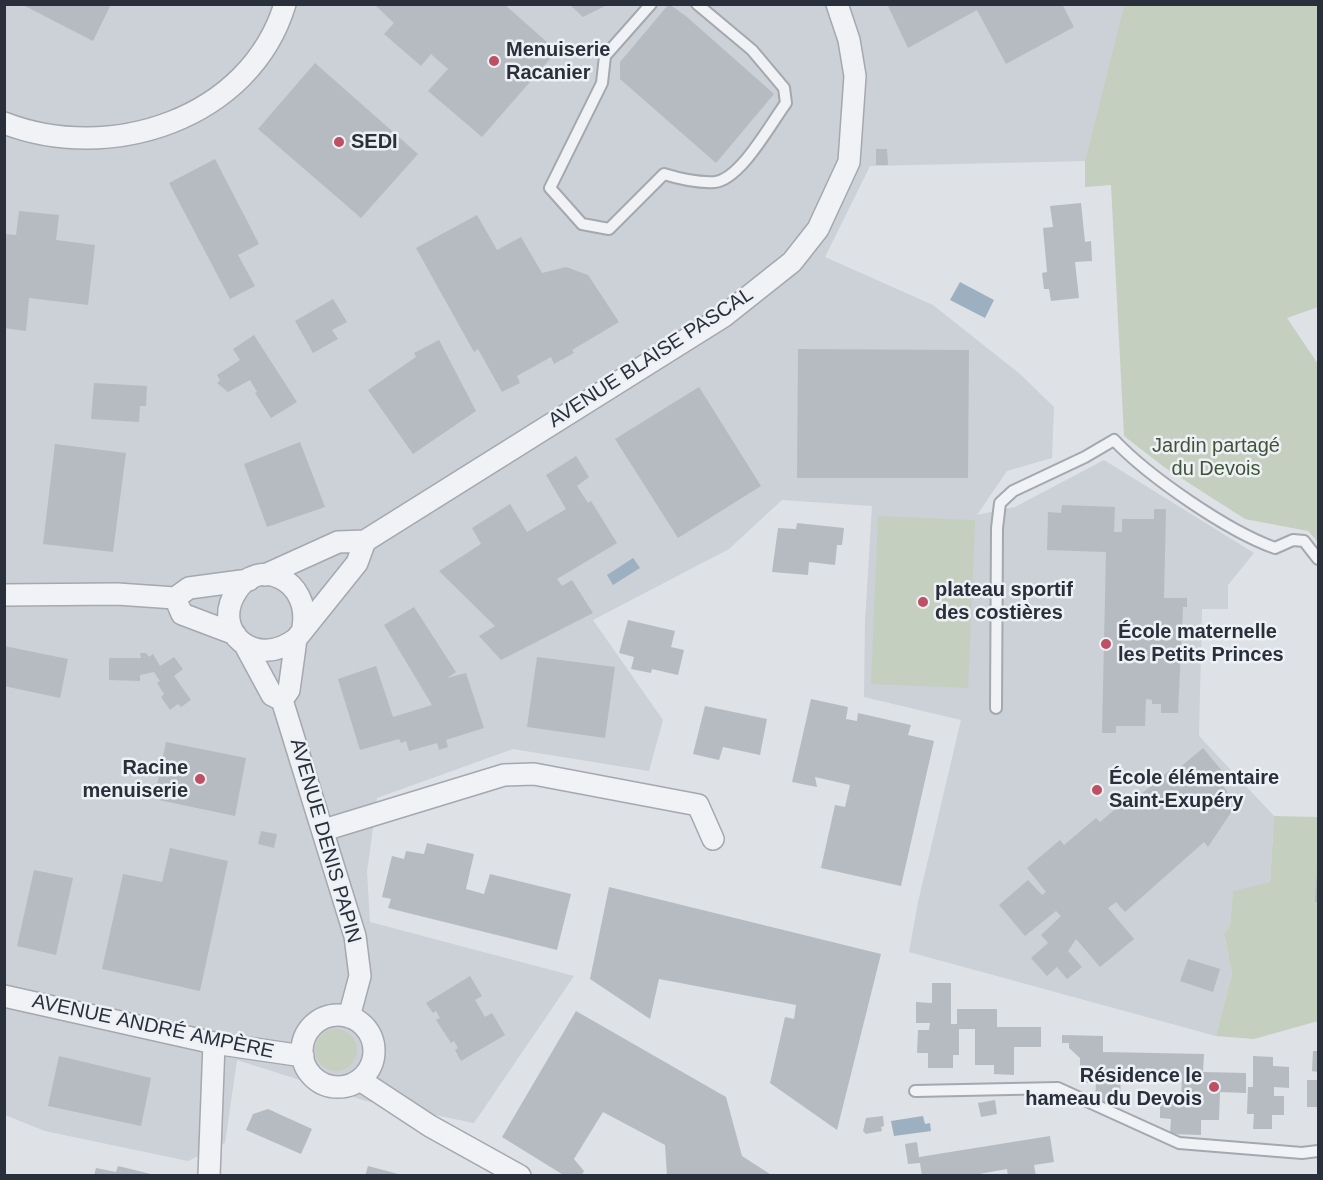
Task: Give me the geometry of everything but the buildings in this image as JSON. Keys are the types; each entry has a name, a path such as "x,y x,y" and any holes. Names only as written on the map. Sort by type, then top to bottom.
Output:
{"street":[{"path":"4,123 25,131 70,138 135,134 173,123 199,110 224,92 250,68 267,41 285,4"},
{"name":"AVENUE BLAISE PASCAL","path":"4,595 117,594 175,598 189,588 257,577 338,542 365,541 724,316 792,262 818,229 849,162 855,76 849,40 837,4"},
{"path":"175,598 182,614 240,639 257,651 271,652 285,647 299,633 357,563 365,541"},
{"path":"240,639 229,620 230,604 237,590 257,577 280,578 293,585 302,598 305,612 289,690 282,700"},
{"name":"AVENUE DENIS PAPIN","path":"240,639 272,695 282,700 355,936 360,975 350,1017"},
{"path":"324,830 504,775 534,774 698,805 713,839"},
{"name":"AVENUE ANDRÉ AMPÈRE","path":"4,996 213,1043 303,1056"},
{"path":"350,1017 367,1030 374,1051 373,1062 360,1080 340,1087 320,1082 312,1076 303,1056 303,1044 315,1024 326,1018 350,1017"},
{"path":"209,1176 213,1043"},
{"path":"360,1080 430,1126 519,1176"}],"lane":[{"path":"651,4 605,56 602,83 550,188 582,224 609,229 664,174 685,180 717,182 740,168 786,103 784,88 752,50 697,4"},
{"path":"996,708 998,509 1000,503 1013,491 1084,458 1114,440 1134,461 1248,539 1275,548 1293,540 1304,541 1318,559"},
{"path":"915,1091 1058,1088 1179,1143 1302,1153 1318,1151"}],"shaded area":[{"path":"4,5 1124,5 1085,161 870,166 825,257 933,305 1020,374 1054,407 1052,458 1007,471 977,515 1015,507 1104,460 1254,553 1228,585 1228,609 1202,609 1199,736 1274,816 1270,882 1233,892 1230,925 1224,936 1232,974 1216,1036 909,952 918,902 961,720 864,697 865,622 872,506 782,500 729,549 593,620 663,720 649,771 513,749 377,798 367,872 370,922 574,976 474,1123 366,1101 237,1060 225,1143 188,1161 45,1131 5,1115"}],"green space":[{"name":"Jardin partagé du Devois","path":"1124,5 1318,5 1318,307 1287,318 1318,364 1318,542 1308,531 1245,519 1164,467 1124,436 1111,185 1085,187 1085,161"},
{"name":"plateau sportif des costières","path":"878,516 975,520 968,688 871,684"},
{"path":"1274,816 1318,817 1318,1021 1254,1039 1216,1036 1232,974 1224,935 1230,925 1233,891 1270,882"},
{"path":"336,1029 351,1035 357,1050 351,1065 336,1071 321,1065 315,1050 321,1035"}],"water":[{"path":"960,282 994,300 985,318 950,300"},
{"path":"633,558 640,568 613,585 607,575"},
{"path":"923,1116 925,1124 930,1123 931,1131 894,1136 891,1121"}],"place":[{"name":"Menuiserie Racanier","path":"494,61"},
{"name":"SEDI","path":"339,142"},
{"name":"plateau sportif des costières","path":"923,602"},
{"name":"École maternelle les Petits Princes","path":"1106,644"},
{"name":"Racine menuiserie","path":"200,779"},
{"name":"École élémentaire Saint-Exupéry","path":"1097,790"},
{"name":"Résidence le hameau du Devois","path":"1214,1087"}]}
